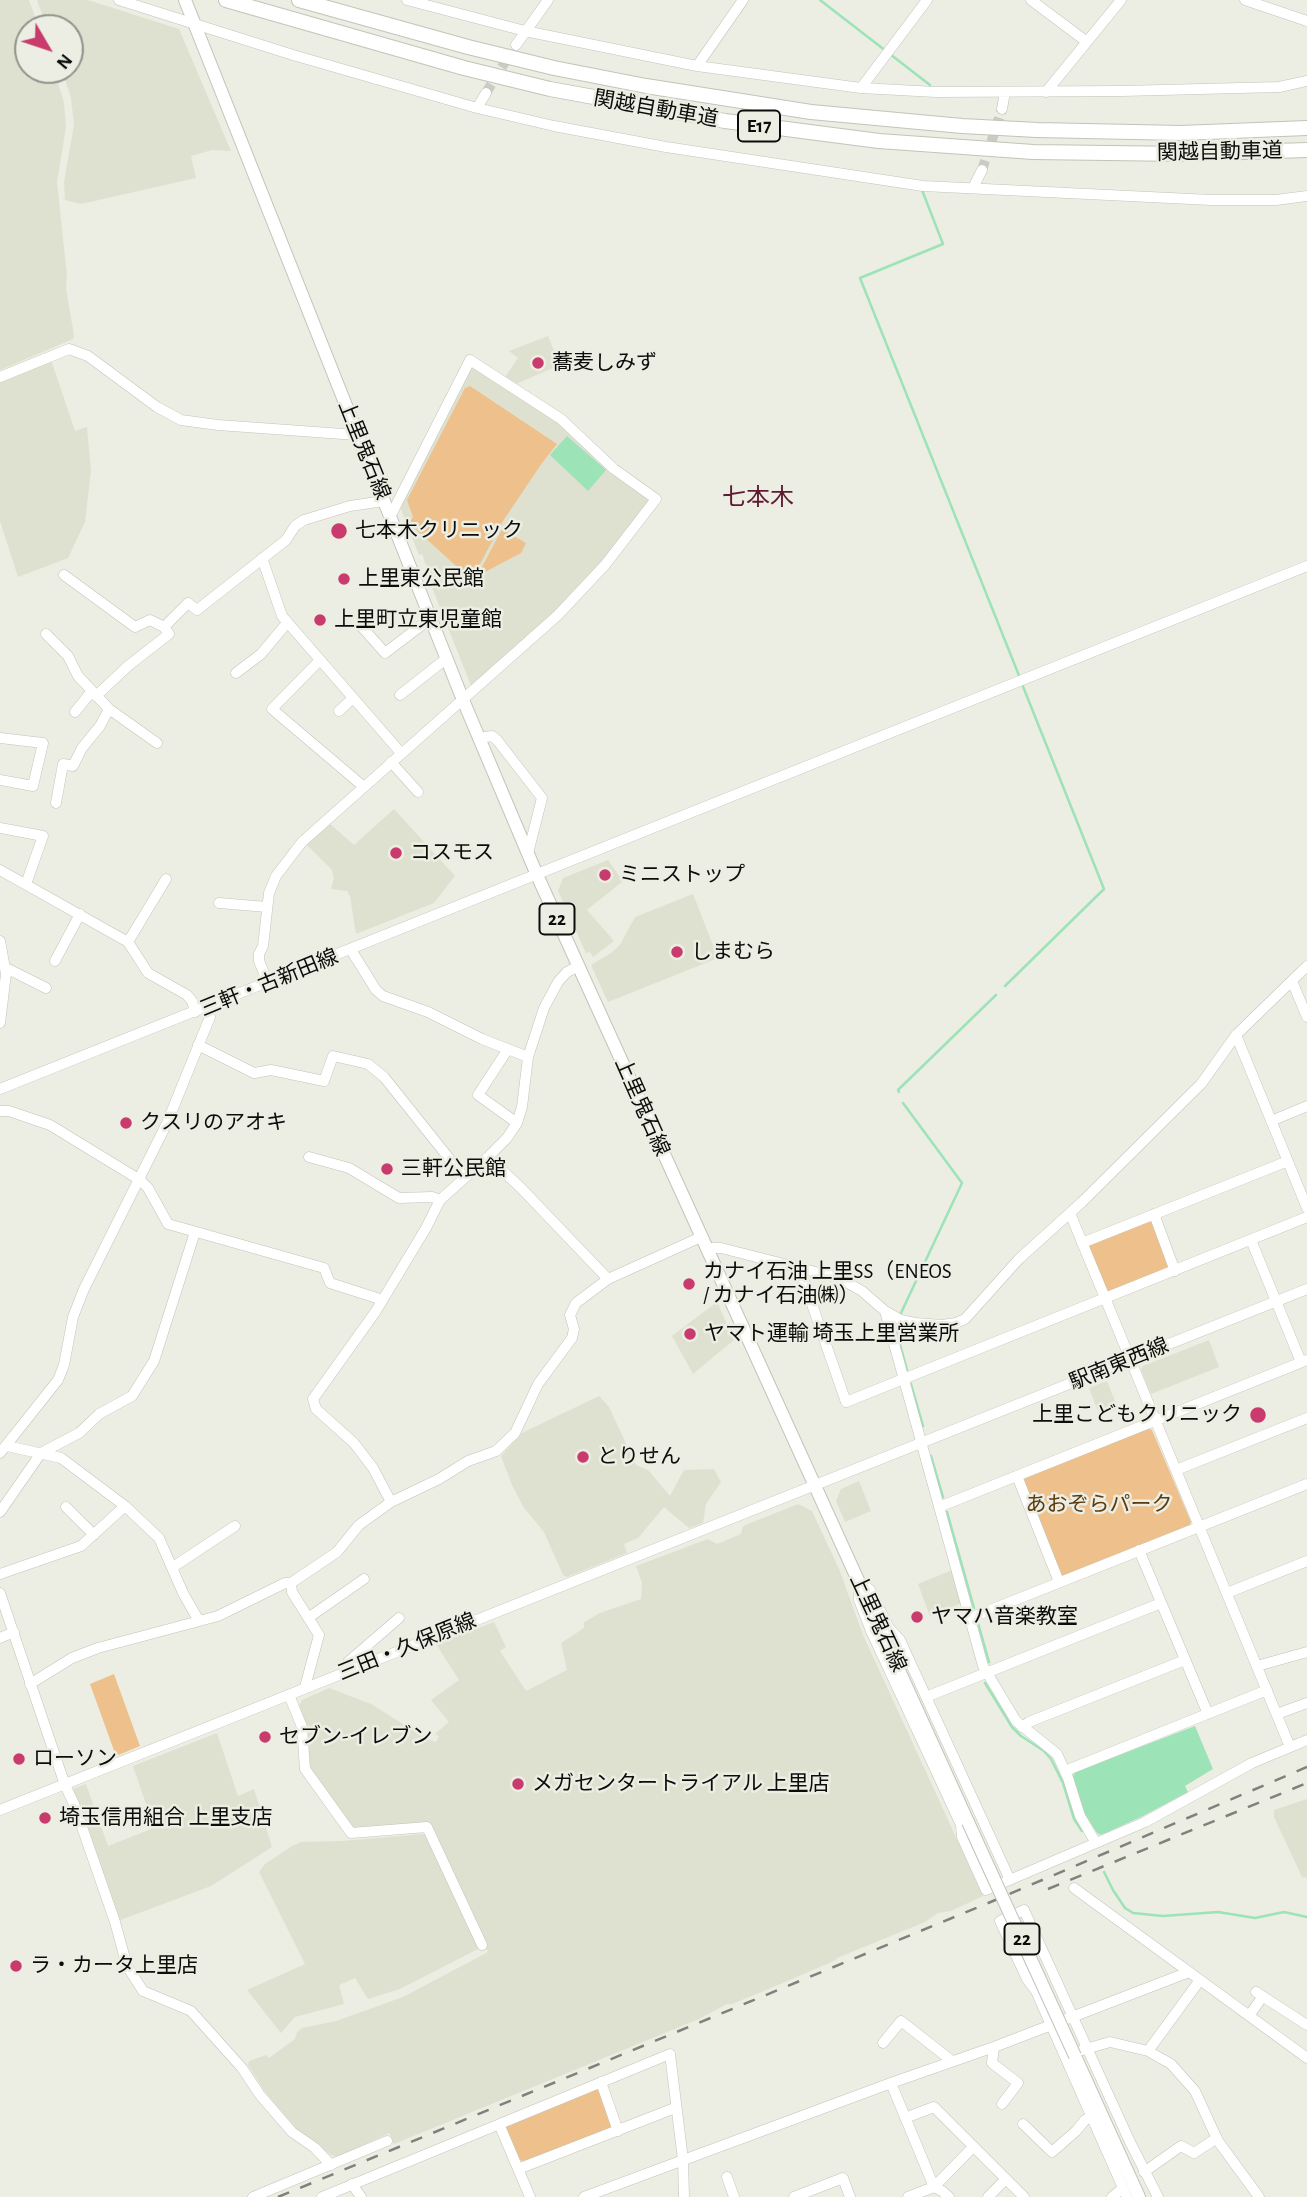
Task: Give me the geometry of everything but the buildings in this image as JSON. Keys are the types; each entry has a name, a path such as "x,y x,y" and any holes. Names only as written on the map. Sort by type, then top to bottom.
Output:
{"highway":[{"name":"関越自動車道","path":"226,0 464,68 587,96 737,123 879,141 1033,152 1182,154 1307,150"},
{"name":"関越自動車道","path":"299,0 554,68 658,88 811,112 962,127 1060,131 1181,133 1307,128"}],"main road":[{"name":"上里鬼石線","path":"185,0 463,700 527,853 968,1822 1070,2057 1139,2197"}],"street":[{"path":"118,0 477,108 666,147 923,186 1210,201 1276,200 1307,196"},
{"path":"407,0 525,32 696,66 861,88 936,92 1046,92 1279,87 1307,82"},
{"path":"516,45 548,0"},
{"path":"696,66 743,0"},
{"path":"861,88 927,0"},
{"path":"1031,0 1087,42"},
{"path":"1046,92 1121,0"},
{"path":"1245,0 1307,21"},
{"path":"1002,109 1004,92"},
{"path":"477,108 486,93"},
{"path":"973,188 982,170"},
{"path":"0,377 69,349 102,364 157,407 181,420 358,435"},
{"path":"268,983 259,954 263,946 272,882 302,842 534,638 587,585 656,499 614,469 561,419 470,360 390,517"},
{"path":"164,627 188,603 197,610 286,540 295,526 304,520 350,506 384,501"},
{"path":"262,558 278,608 287,623 401,753"},
{"name":"三軒・古新田線","path":"0,1089 1307,566"},
{"path":"64,575 135,627 150,620 164,627 169,634 75,712"},
{"path":"362,627 384,653 431,618"},
{"path":"236,673 261,654 287,623"},
{"path":"46,634 68,656 78,677 94,694 157,743"},
{"path":"400,695 447,658"},
{"path":"320,660 272,709 364,787"},
{"path":"339,711 354,698"},
{"path":"56,803 63,764 74,766 82,748 110,709"},
{"path":"479,738 492,736 497,740 542,798 527,853"},
{"path":"0,738 43,743 33,786 0,780"},
{"path":"391,762 418,792"},
{"path":"0,828 43,836 26,884"},
{"path":"0,870 128,942 148,973 187,995 195,1012"},
{"path":"128,942 166,880"},
{"path":"219,902 267,907"},
{"path":"55,961 80,914"},
{"path":"0,941 4,973 0,1023"},
{"path":"351,950 376,990 383,996 428,1012 482,1039 528,1057"},
{"path":"391,1502 367,1460 354,1443 316,1409 313,1399 383,1300 440,1200 507,1138 517,1123 522,1107 528,1057 550,993 567,972 579,966"},
{"path":"30,1684 62,1663 97,1648 218,1616 285,1583 291,1583 337,1552 359,1525 391,1502 439,1479 468,1461 502,1447 520,1423 538,1384 574,1334 571,1310 576,1303 608,1279 703,1242 852,1284 885,1311 901,1320 942,1325 965,1319 1020,1259 1201,1084 1236,1035 1307,966"},
{"path":"4,973 46,988"},
{"path":"1292,981 1307,1017"},
{"path":"3,1450 58,1380 64,1365 73,1317 84,1289 167,1123 210,1017 207,1008"},
{"path":"1236,1035 1307,1208"},
{"path":"198,1045 254,1073 271,1070 324,1081 333,1056 368,1064 384,1077 464,1177"},
{"path":"508,1049 478,1094 517,1123"},
{"path":"1271,1121 1307,1106"},
{"path":"0,1111 9,1111 50,1125 140,1180 148,1188 168,1224 324,1268 330,1283 383,1300"},
{"path":"309,1157 349,1168 399,1198 432,1197 440,1200"},
{"path":"488,1157 608,1279"},
{"path":"1082,1243 1287,1161"},
{"path":"1070,1213 1290,1746"},
{"path":"1154,1214 1175,1271"},
{"path":"799,1267 846,1402 1307,1217"},
{"path":"0,1512 41,1453 79,1433 99,1414 132,1396 154,1361 195,1232"},
{"path":"939,1507 1304,1361 1251,1240"},
{"name":"駅南東西線","path":"815,1486 1307,1289"},
{"path":"885,1311 986,1672 1022,1727 1057,1754 1080,1816 1096,1843"},
{"path":"1176,1470 1307,1418"},
{"path":"3,1450 41,1453 61,1458 125,1506 159,1538 199,1621"},
{"path":"1017,1476 1059,1582"},
{"path":"970,1618 1307,1483"},
{"name":"三田・久保原線","path":"0,1810 815,1486"},
{"path":"0,1574 81,1546 125,1506"},
{"path":"66,1507 94,1535"},
{"path":"173,1567 235,1525"},
{"path":"81,1546 90,1553"},
{"path":"1139,1550 1208,1714"},
{"path":"1227,1593 1307,1561"},
{"path":"308,1618 364,1579"},
{"path":"859,1581 870,1590 889,1628 900,1640 1010,1880"},
{"path":"859,1581 859,1600 871,1631 961,1825 963,1839 986,1890 1145,1822 1252,1763 1307,1740"},
{"path":"291,1583 292,1592 319,1635 305,1688"},
{"path":"0,1593 65,1785 88,1843 127,1966 143,1991 191,2011 242,2068 260,2095 292,2132 315,2148 331,2165"},
{"path":"926,1697 1161,1603"},
{"path":"346,1671 348,1662 399,1618"},
{"path":"0,1638 14,1632"},
{"path":"1257,1666 1307,1652"},
{"path":"1022,1727 1185,1660"},
{"path":"1065,1771 1267,1690"},
{"path":"289,1695 302,1727 305,1769 351,1833 427,1826 482,1945"},
{"path":"1277,1714 1307,1703"},
{"path":"1074,1888 1307,2058"},
{"path":"1112,2197 1125,2193 1070,2057 1050,2025 1000,1921 1024,1910 1144,2172 1158,2197"},
{"path":"584,2197 891,2082 994,2047 1189,1972"},
{"path":"1148,2052 1200,1980"},
{"path":"1249,2016 1259,1994 1307,2025"},
{"path":"883,2043 901,2021 952,2061"},
{"path":"1070,2057 1087,2048 1110,2042 1148,2052 1171,2064 1195,2091 1217,2138 1259,2197"},
{"path":"994,2047 992,2063 1018,2083 1002,2104"},
{"path":"322,2197 670,2054 683,2160 684,2197"},
{"path":"601,2082 618,2131"},
{"path":"891,2082 934,2187 949,2197"},
{"path":"905,2118 934,2107 1024,2197"},
{"path":"519,2169 675,2108"},
{"path":"1023,2124 1052,2152 1076,2132 1085,2120 1093,2116"},
{"path":"499,2124 530,2197"},
{"path":"1144,2172 1181,2146 1194,2153 1217,2138"},
{"path":"253,2197 387,2141"},
{"path":"908,2197 934,2187 973,2147"},
{"path":"727,2177 734,2197"},
{"path":"794,2197 843,2178 850,2197"},
{"path":"988,2197 1006,2179"},
{"path":"352,2184 361,2197"}],"shaded area":[{"path":"0,0 29,0 34,14 14,14 14,84 58,84 64,103 66,127 57,182 66,289 74,335 73,339 0,370"},
{"path":"37,0 88,0 179,29 231,151 212,150 191,156 196,178 81,204 65,200 64,182 74,125 66,84 84,84 84,14 42,14"},
{"path":"548,336 560,365 516,384 505,377 518,358 509,351"},
{"path":"51,360 75,431 87,427 91,471 85,522 68,558 18,577 0,521 0,381"},
{"path":"473,366 550,415 650,498 650,502 602,563 472,688 427,575 429,573 422,554 419,555 400,507 470,367"},
{"path":"567,436 606,470 588,491 550,455"},
{"path":"394,809 455,876 434,903 356,934 350,896 347,891 331,889 334,878 332,870 305,843 329,823 354,845"},
{"path":"608,860 623,881 587,910 614,941 593,957 590,952 586,953 558,891 563,878"},
{"path":"693,894 718,958 608,1002 591,965 620,945 635,917"},
{"path":"717,1302 734,1340 693,1374 672,1336"},
{"path":"1209,1340 1219,1367 1151,1394 1141,1370 1143,1366"},
{"path":"1107,1381 1118,1409 1100,1416 1089,1388"},
{"path":"599,1396 609,1407 636,1465 648,1470 670,1496 684,1470 714,1469 721,1482 706,1504 703,1523 689,1528 664,1507 638,1538 624,1544 627,1553 567,1577 563,1575 544,1532 524,1508 501,1456 522,1433"},
{"path":"859,1481 871,1511 845,1522 836,1501 841,1489"},
{"path":"798,1504 812,1511 839,1569 863,1635 983,1896 951,1911 938,1913 925,1922 771,1988 727,2004 699,2019 394,2144 389,2133 337,2157 298,2131 266,2093 248,2065 249,2061 266,2055 269,2058 295,2039 302,2028 336,2021 403,1997 488,1952 429,1824 352,1830 311,1770 306,1730 299,1706 302,1700 329,1688 371,1704 436,1742 439,1736 435,1734 449,1722 431,1700 459,1680 436,1644 494,1622 506,1647 500,1651 526,1691 567,1670 561,1643 584,1628 584,1622 600,1613 641,1599 642,1583 636,1566 708,1539 717,1544 741,1534 743,1526"},
{"path":"952,1570 962,1603 930,1616 918,1584"},
{"path":"1195,1726 1213,1769 1185,1786 1188,1792 1101,1835 1097,1833 1085,1814 1073,1776 1075,1772"},
{"path":"217,1733 238,1796 254,1789 272,1847 211,1886 118,1921 73,1789 86,1784 108,1846 154,1828 133,1766"},
{"path":"1307,1799 1307,1878 1302,1877 1274,1817 1274,1810"},
{"path":"423,1834 428,1837 478,1949 400,1989 368,1999 355,1978 339,1985 344,2004 295,2017 281,2033 247,1990 305,1964 259,1872 265,1864 301,1842"}],"green space":[{"path":"470,386 557,444 503,521 480,564 467,576 409,523 413,517 407,500 465,388"},
{"path":"502,529 526,543 521,553 485,572 482,567"},
{"path":"1149,1221 1153,1223 1170,1265 1168,1269 1110,1293 1106,1291 1088,1248 1090,1244"},
{"name":"あおぞらパーク","path":"1148,1428 1152,1430 1191,1522 1189,1526 1064,1576 1060,1574 1023,1481 1025,1477"},
{"path":"114,1674 140,1746 116,1756 90,1684"},
{"path":"595,2088 601,2091 613,2125 611,2129 524,2161 518,2160 505,2129 508,2124"}],"waterway":[{"path":"820,0 930,85 929,90"},
{"path":"922,190 943,244 860,278 1020,678"},
{"path":"1005,986 1104,889 1022,684"},
{"path":"899,1092 898,1090 996,995"},
{"path":"901,1313 962,1183 903,1103"},
{"path":"895,1326 907,1370"},
{"path":"911,1384 923,1426"},
{"path":"931,1456 943,1497"},
{"path":"947,1512 974,1608"},
{"path":"978,1623 989,1662"},
{"path":"985,1683 1012,1727 1051,1759 1063,1783 1074,1819 1082,1831"},
{"path":"1104,1872 1125,1908 1133,1913 1163,1916 1218,1912 1255,1918 1284,1912 1307,1917"}],"tunnel":[{"path":"486,93 510,54"},
{"path":"982,170 1002,109"}],"railway":[{"path":"278,2197 993,1901 1307,1767"},
{"path":"1048,1889 1307,1783"}],"place":[{"name":"蕎麦しみず","path":"538,363"},
{"name":"七本木クリニック","path":"339,531"},
{"name":"上里東公民館","path":"344,579"},
{"name":"上里町立東児童館","path":"320,620"},
{"name":"コスモス","path":"396,853"},
{"name":"ミニストップ","path":"605,875"},
{"name":"しまむら","path":"677,952"},
{"name":"クスリのアオキ","path":"126,1123"},
{"name":"三軒公民館","path":"387,1169"},
{"name":"カナイ石油 上里SS（ENEOS / カナイ石油㈱）","path":"689,1284"},
{"name":"ヤマト運輸 埼玉上里営業所","path":"690,1334"},
{"name":"上里こどもクリニック","path":"1258,1415"},
{"name":"とりせん","path":"583,1457"},
{"name":"ヤマハ音楽教室","path":"917,1617"},
{"name":"セブン-イレブン","path":"265,1737"},
{"name":"ローソン","path":"19,1759"},
{"name":"メガセンタートライアル 上里店","path":"518,1784"},
{"name":"埼玉信用組合 上里支店","path":"45,1818"},
{"name":"ラ・カータ上里店","path":"16,1966"}],"district":[{"name":"七本木","path":"758,498"}]}
